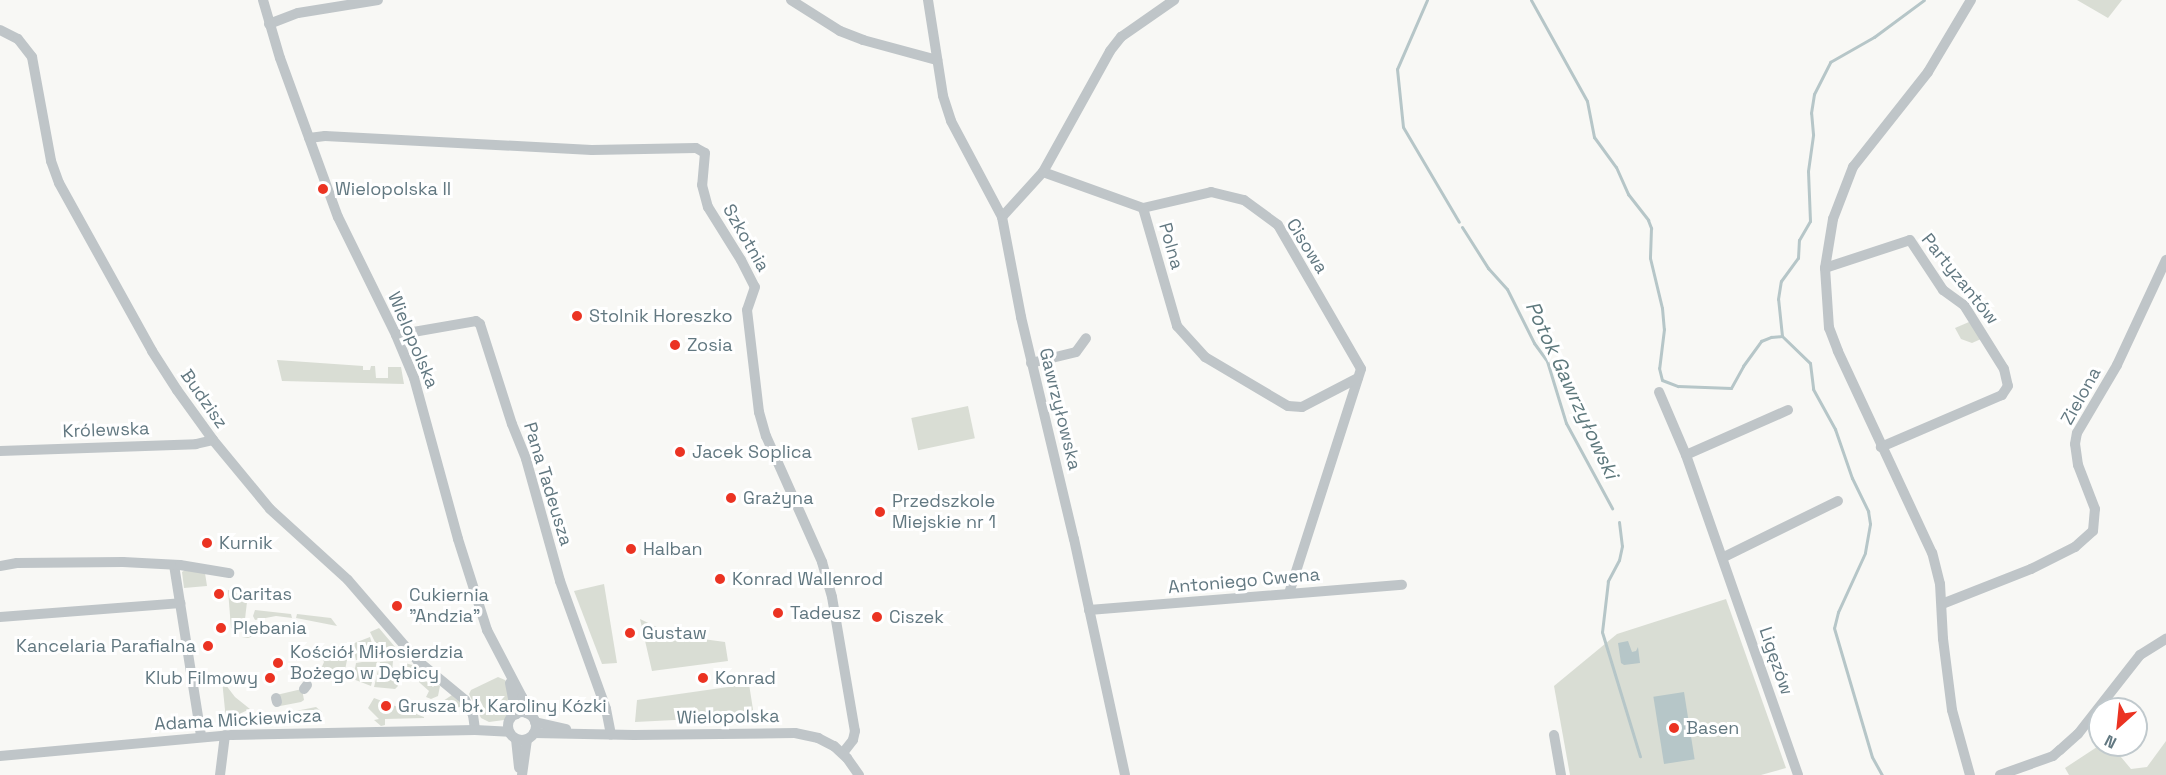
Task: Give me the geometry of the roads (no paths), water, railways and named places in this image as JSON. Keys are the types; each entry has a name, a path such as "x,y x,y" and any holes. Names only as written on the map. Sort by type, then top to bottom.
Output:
{"street":[{"name":"Wielopolska","path":"263,0 269,24 338,217 396,335 414,378 458,538 488,630 508,674 522,697 522,731 611,735 795,733 822,740 843,753 858,775"},
{"path":"269,24 298,13 378,0"},
{"path":"791,0 840,31 863,40 938,60"},
{"name":"Gawrzyłowska","path":"928,0 943,96 951,121 1002,217 1031,363 1125,775"},
{"path":"1002,217 1043,172 1115,44 1133,26 1174,0"},
{"path":"1970,775 1952,710 1943,639 1942,604 1932,553 1881,447 1829,328 1825,268 1833,219 1853,167 1928,72 1971,0"},
{"name":"Budzisz","path":"0,30 18,39 35,64 51,161 59,183 152,351 213,440 270,509 348,580 418,661 465,700 473,715 477,730"},
{"name":"Szkotnia","path":"309,138 325,136 581,149 696,148 705,153 702,184 708,207 755,287 747,310 759,412 766,436 822,562 832,597 855,731 853,740 843,753"},
{"name":"Polna","path":"1043,172 1143,208 1177,326 1205,357 1288,406 1302,407 1358,378"},
{"name":"Cisowa","path":"1143,208 1211,192 1244,200 1278,225 1361,369 1358,378"},
{"name":"Partyzantów","path":"1825,268 1910,240 1943,290 1964,305 2004,369 2008,386 2002,394 1881,447"},
{"name":"Zielona","path":"1942,604 2031,569 2076,547 2093,531 2095,509 2078,465 2075,444 2077,433 2117,365 2166,260"},
{"name":"Pana Tadeusza","path":"396,335 476,321 484,336 512,424 526,459 560,581 606,709 611,735"},
{"path":"1031,363 1076,352 1086,338"},
{"path":"1289,593 1358,378"},
{"name":"Ligęzów","path":"1659,392 1686,455 1724,557 1798,775"},
{"path":"1686,455 1788,410"},
{"name":"Królewska","path":"0,451 196,444 213,440"},
{"path":"1724,557 1838,501"},
{"path":"0,566 17,563 102,561 174,565 229,573"},
{"path":"174,565 201,736"},
{"name":"Antoniego Cwena","path":"1089,610 1402,585"},
{"path":"0,616 180,603"},
{"path":"2000,775 2053,756 2078,734 2140,655 2166,639"},
{"path":"521,714 521,775"},
{"name":"Adama Mickiewicza","path":"0,756 201,736 522,731"},
{"path":"220,775 225,735"},
{"path":"1554,735 1560,775"}],"waterway":[{"name":"Potok Gawrzyłowski","path":"1427,0 1397,69 1403,127 1459,222"},
{"path":"1531,0 1587,101 1594,137 1616,167 1628,194 1648,220 1651,228 1650,258 1662,308 1664,329 1659,368 1662,380 1678,386 1731,388 1761,341 1771,337 1782,336 1810,363 1813,389 1835,429 1852,478 1868,511 1870,524 1865,553 1838,612 1834,628 1872,757 1882,775"},
{"path":"1782,336 1778,299 1781,281 1798,258 1799,240 1810,221 1808,171 1813,134 1811,113 1814,94 1830,62 1874,37 1924,0"},
{"name":"Potok Gawrzyłowski","path":"1462,227 1488,268 1507,289 1534,343 1547,361 1566,423 1612,508"},
{"name":"Potok Gawrzyłowski","path":"1619,522 1622,546 1619,560 1608,581 1602,632 1640,756"}],"place":[{"name":"Wielopolska II","path":"323,189"},
{"name":"Stolnik Horeszko","path":"577,316"},
{"name":"Zosia","path":"675,345"},
{"name":"Jacek Soplica","path":"680,452"},
{"name":"Grażyna","path":"731,498"},
{"name":"Przedszkole Miejskie nr 1","path":"880,512"},
{"name":"Kurnik","path":"207,543"},
{"name":"Halban","path":"631,549"},
{"name":"Konrad Wallenrod","path":"720,579"},
{"name":"Caritas","path":"219,594"},
{"name":"Cukiernia \"Andzia\"","path":"397,606"},
{"name":"Tadeusz","path":"778,613"},
{"name":"Ciszek","path":"877,617"},
{"name":"Plebania","path":"221,628"},
{"name":"Gustaw","path":"630,633"},
{"name":"Kancelaria Parafialna","path":"208,646"},
{"name":"Kościół Miłosierdzia Bożego w Dębicy","path":"278,663"},
{"name":"Klub Filmowy","path":"270,678"},
{"name":"Konrad","path":"703,678"},
{"name":"Grusza bł. Karoliny Kózki","path":"386,706"},
{"name":"Basen","path":"1674,728"}]}
